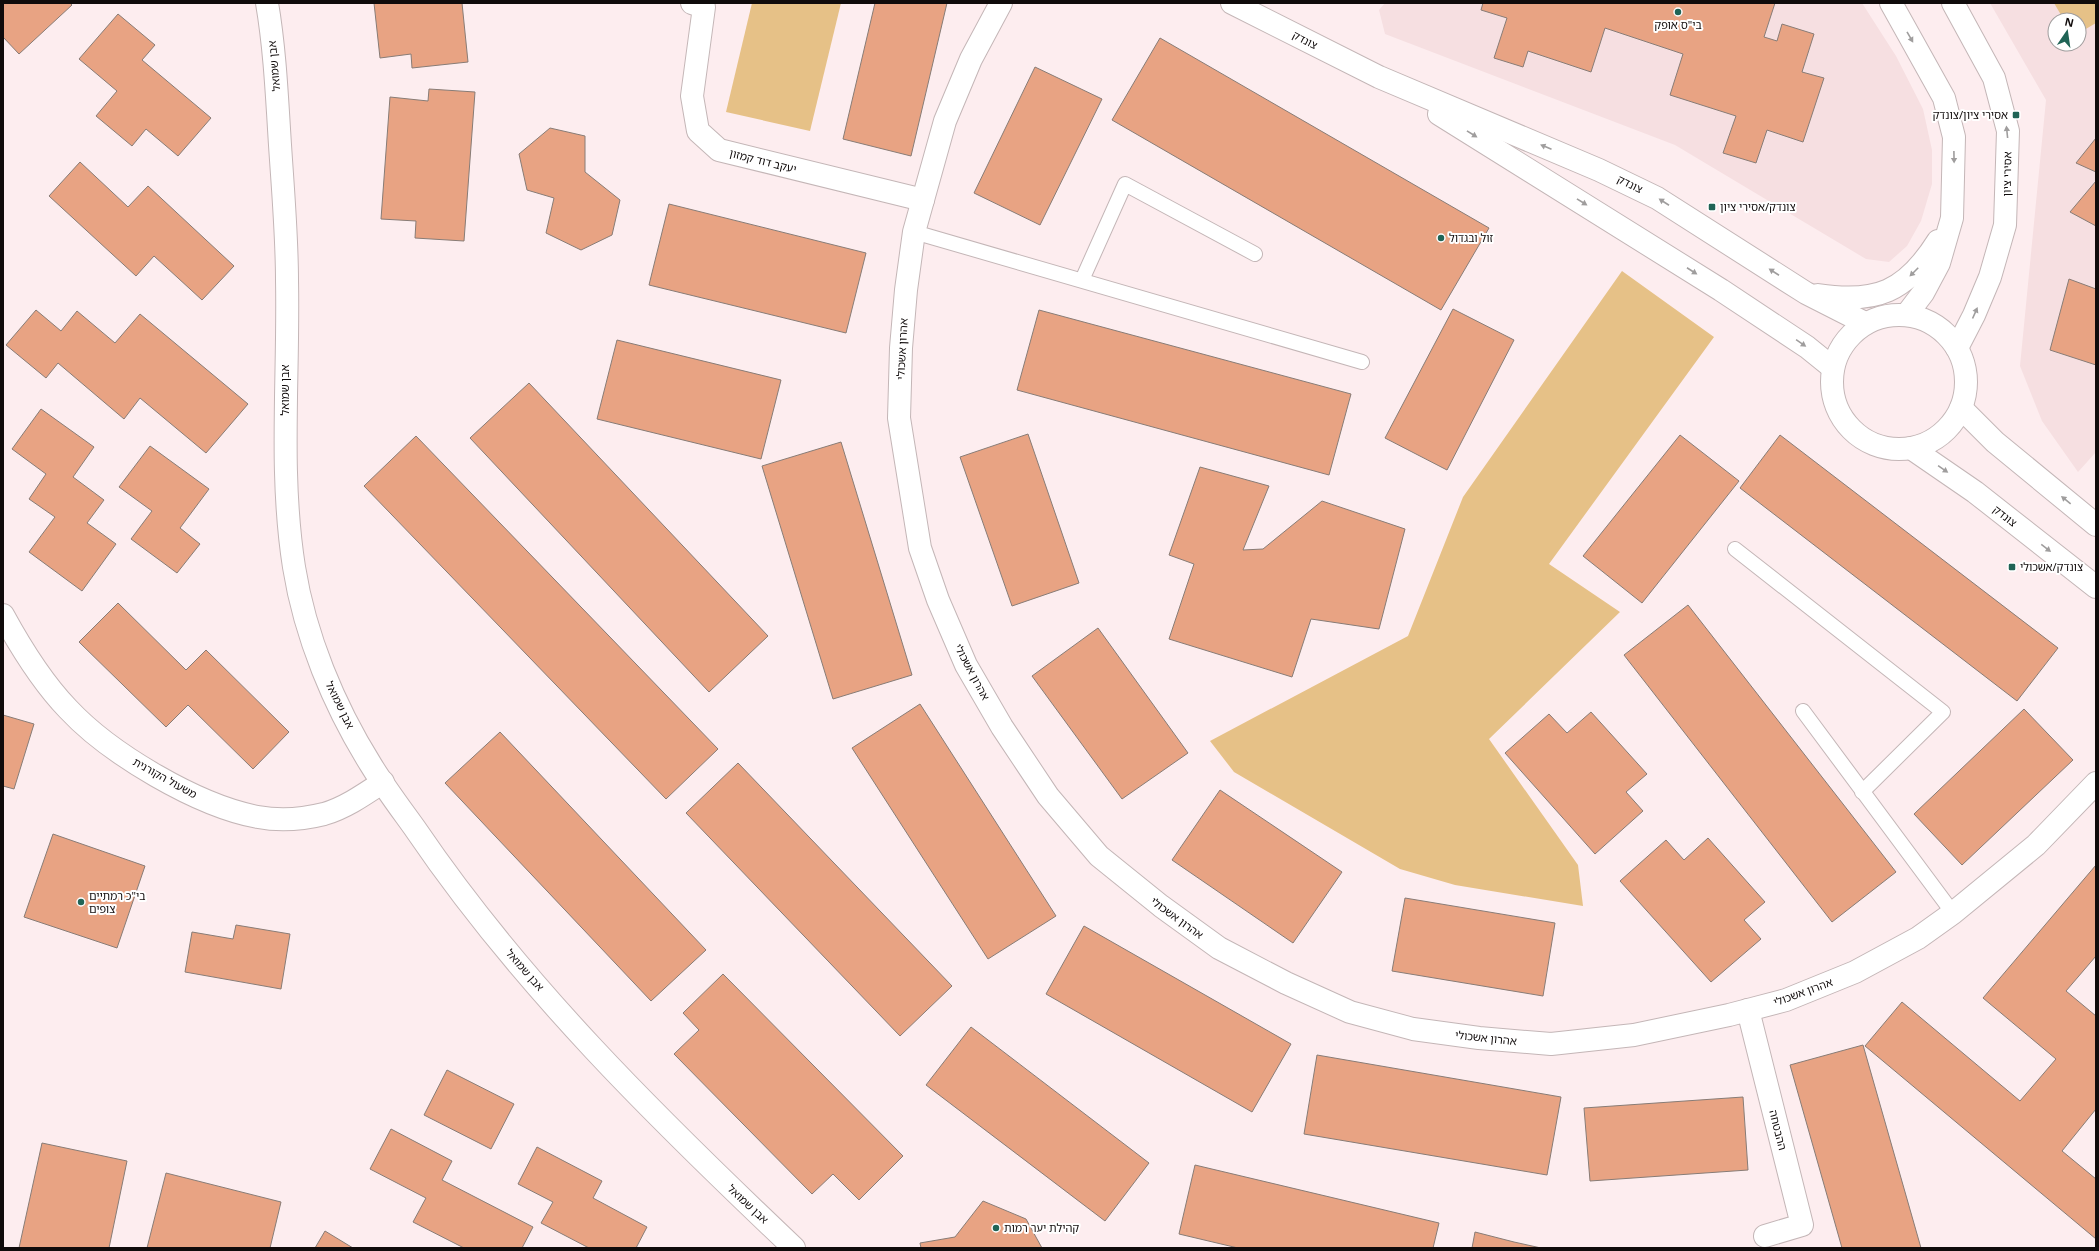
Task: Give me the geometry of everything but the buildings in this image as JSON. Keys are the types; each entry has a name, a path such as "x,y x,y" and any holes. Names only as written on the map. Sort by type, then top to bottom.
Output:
{"street":[{"name":"אבן שמואל","path":"267,3 276,80 285,223 287,282 285,374 286,495 294,566 308,628 334,696 369,763 473,910 591,1047 707,1165 794,1248"},
{"name":"יעקב דוד קמזון","path":"692,3 704,7 692,96 698,131 719,150 923,200"},
{"name":"אהרון אשכולי","path":"1001,3 971,59 945,121 914,232 906,290 901,348 899,418 920,548 938,600 966,665 986,700 1048,796 1099,856 1160,906 1219,948 1286,983 1350,1012 1413,1029 1479,1038 1551,1044 1634,1035 1748,1010 1786,1000 1855,972 1918,938 1953,913 2036,845 2096,783"},
{"name":"צונדק","path":"1232,3 1379,77 1599,170 1657,198 1806,293 1865,323"},
{"path":"1891,3 1944,98 1954,137 1952,218 1939,264 1923,293 1907,314"},
{"name":"אסירי ציון","path":"1953,3 1994,78 2008,131 2005,225 1990,277 1958,348"},
{"name":"צונדק","path":"1379,77 1721,290 1807,347 1833,368"},
{"path":"1806,293 1834,298 1863,299 1882,294 1907,279 1927,259 1952,218"},
{"path":"1907,314 1936,325 1958,348 1966,370 1967,384 1961,408 1946,431 1930,442 1911,448 1891,449 1873,444 1857,435 1844,422 1836,405 1831,387 1833,368 1839,350 1850,335 1865,323 1880,317 1907,314"},
{"path":"1961,408 1995,442 2096,525"},
{"name":"צונדק","path":"1911,448 1976,492 2096,588"},
{"name":"משעול הקורנית","path":"3,615 23,652 68,710 118,752 162,779 218,806 259,818 293,819 325,814 357,799 383,782"},
{"name":"ההבטחה","path":"1748,1010 1802,1225 1775,1239"}],"lane":[{"path":"1082,280 1125,184 1255,254"},
{"path":"914,232 1362,362"},
{"path":"1735,549 1943,712 1862,792"},
{"path":"1803,711 1953,913"}],"shaded area":[{"path":"752,3 841,3 810,131 726,112"},
{"path":"1385,3 1862,3 1896,56 1923,109 1932,150 1932,184 1921,221 1907,246 1889,262 1866,259 1675,145 1385,34 1379,10"},
{"path":"1990,3 2096,3 2096,452 2078,472 2042,421 2020,366 2046,100"},
{"path":"2054,3 2096,3 2096,23 2087,28 2087,12 2059,12"},
{"path":"1622,271 1714,337 1549,564 1620,612 1489,739 1578,865 1583,906 1455,885 1400,869 1234,772 1210,741 1408,636 1463,497"}],"place":[{"name":"בי\"ס אופק","path":"1678,12"},
{"name":"אסירי ציון/צונדק","path":"2016,115"},
{"name":"צונדק/אסירי ציון","path":"1712,207"},
{"name":"זול ובגדול","path":"1441,238"},
{"name":"צונדק/אשכולי","path":"2012,567"},
{"name":"בי\"כ רמתיים צופים","path":"81,902"},
{"name":"קהילת יער רמות","path":"996,1228"}]}
